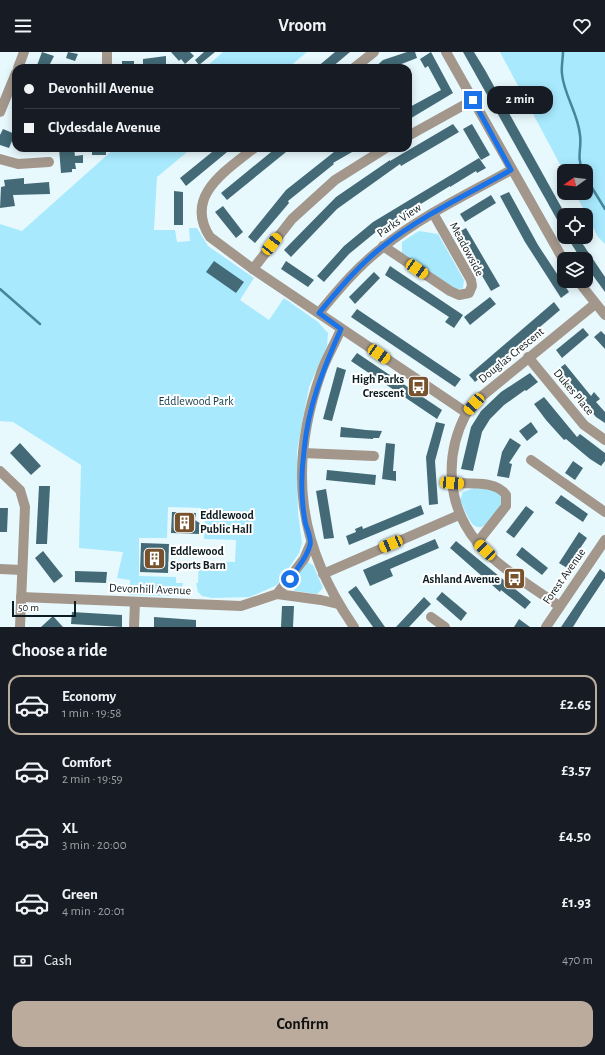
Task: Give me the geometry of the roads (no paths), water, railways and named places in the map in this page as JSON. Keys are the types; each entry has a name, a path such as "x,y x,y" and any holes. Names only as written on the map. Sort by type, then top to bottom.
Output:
{"street":[{"path":"20,64 24,52"},
{"path":"107,52 107,64"},
{"path":"359,64 374,52"},
{"path":"446,52 511,170 559,252"},
{"path":"0,112 12,83"},
{"path":"412,134 473,100"},
{"path":"249,152 211,184 203,200 202,210 205,230 210,237 253,269 467,413"},
{"path":"253,269 292,219 336,180 380,152"},
{"path":"0,159 18,164 49,162"},
{"name":"Parks View","path":"319,313 354,272 383,246 433,213 511,170"},
{"name":"Meadowside","path":"383,246 450,291 459,295 469,293 472,286 471,280 433,213"},
{"path":"583,288 605,315"},
{"name":"Douglas Crescent","path":"559,606 493,558 478,543 459,515 452,483 452,454 457,434 467,413 482,396 528,357 595,304"},
{"path":"341,329 322,372 312,404 304,453 303,497 305,521 311,543 338,604 354,627"},
{"name":"Dukes Place","path":"528,357 584,425 605,440"},
{"path":"304,453 374,456"},
{"path":"531,460 605,512"},
{"path":"0,471 20,490 23,498 20,627"},
{"path":"452,483 499,487 506,495 506,506 478,543"},
{"path":"324,574 459,515"},
{"name":"Forest Avenue","path":"546,627 605,540"},
{"path":"277,594 304,559 311,543"},
{"path":"0,569 22,570"},
{"name":"Devonhill Avenue","path":"21,597 242,606 277,594 338,604"},
{"path":"134,627 135,602"}],"waterway":[{"path":"563,52 563,82 579,127 581,164"},
{"path":"593,189 605,209"},
{"path":"0,289 40,324"}],"place":[{"name":"High Parks Crescent","path":"419,386"},
{"name":"Eddlewood Public Hall","path":"185,522"},
{"name":"Eddlewood Sports Barn","path":"154,558"},
{"name":"Ashland Avenue","path":"515,579"}],"park label":[{"name":"Eddlewood Park","path":"196,401"}]}
